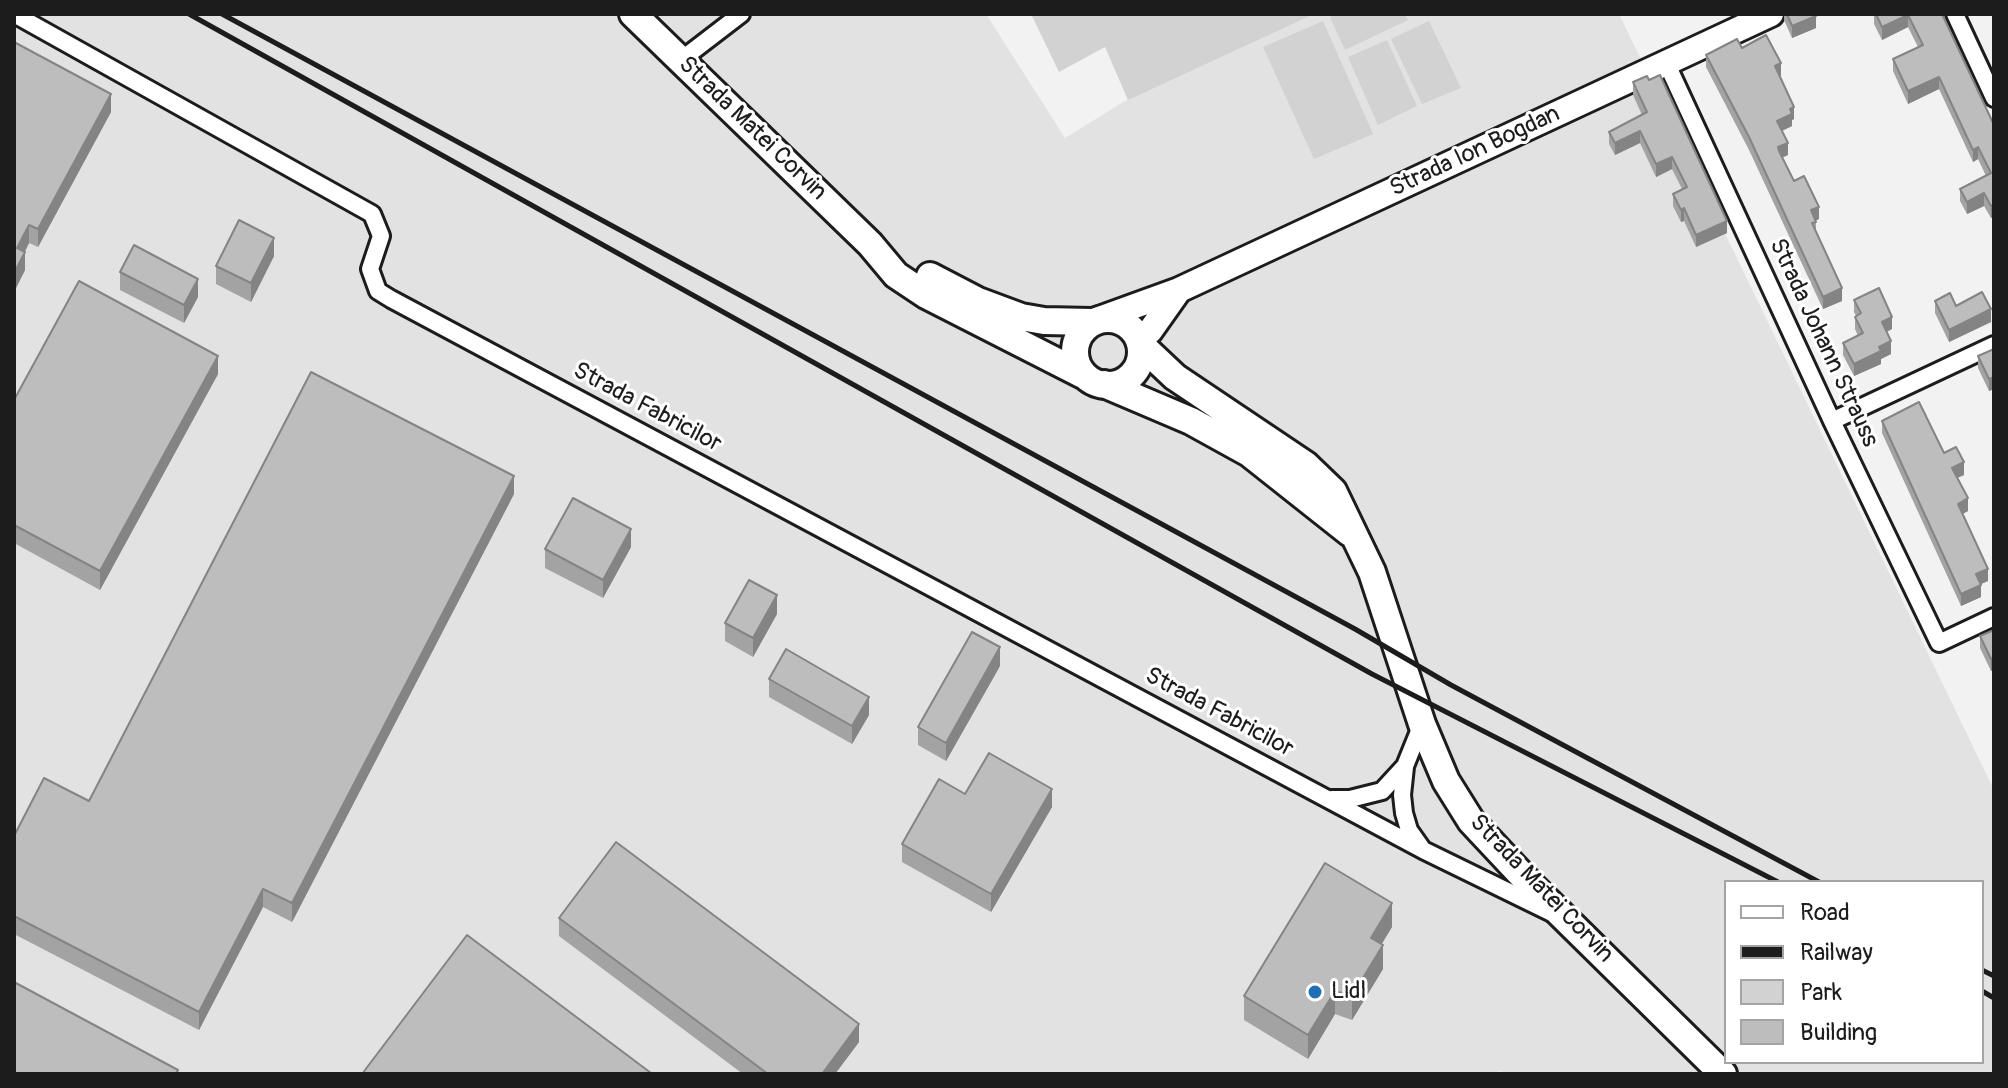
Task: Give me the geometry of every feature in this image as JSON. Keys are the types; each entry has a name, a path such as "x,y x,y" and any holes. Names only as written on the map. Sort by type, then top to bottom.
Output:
{"main road":[{"name":"Strada Matei Corvin","path":"633,14 870,244 896,275 926,295 1093,380 1191,421 1249,453 1324,510 1355,539"},
{"name":"Strada Ion Bogdan","path":"1095,321 1179,290 1759,17"},
{"name":"Strada Matei Corvin","path":"870,244 1001,311 1044,321 1095,321"},
{"name":"Strada Ion Bogdan","path":"1140,343 1179,290"},
{"path":"1109,318 1128,325 1140,343 1140,358 1131,375 1114,384 1093,380 1074,354 1080,332 1095,321 1109,318"},
{"name":"Strada Matei Corvin","path":"1140,343 1175,377 1306,465 1323,480 1343,507 1372,572 1422,724 1446,781 1471,821 1723,1074"}],"street":[{"name":"Strada Fabricilor","path":"14,14 372,214 381,236 370,269 373,283 378,291 391,299 1423,850 1566,919"},
{"path":"681,60 741,14"},
{"path":"1955,14 1994,98"},
{"name":"Strada Johann Strauss","path":"1666,62 1832,421 1939,643 1994,617"},
{"path":"1832,421 1994,345"},
{"path":"1329,798 1350,799 1382,791 1405,766 1422,724"},
{"path":"1405,766 1404,813 1409,830 1423,850"}],"shaded area":[{"path":"14,14 986,14 1065,138 1266,14 1619,14 1994,790 1994,1074 1513,1074 1500,1071 1490,1074 14,1074"}],"green space":[{"path":"1031,14 1314,14 1128,100 1105,47 1059,72"},
{"path":"1338,14 1405,14 1408,20 1345,50 1330,17"},
{"path":"1323,21 1373,134 1314,159 1263,47"},
{"path":"1429,21 1461,88 1422,104 1391,39"},
{"path":"1387,40 1417,106 1378,125 1348,57"}],"building":[{"path":"1787,14 1815,14 1816,16 1792,26"},
{"path":"1876,14 1942,14 1994,125 1994,204 1991,206 1984,193 1967,202 1960,189 1991,173 1978,147 1973,150 1939,77 1908,91 1893,59 1923,45 1908,15 1882,27"},
{"path":"1766,35 1781,63 1775,66 1794,107 1790,109 1792,114 1777,121 1788,143 1778,147 1779,151 1794,181 1804,176 1819,207 1811,210 1816,222 1812,223 1842,288 1823,297 1749,137 1706,55 1737,39 1742,48"},
{"path":"14,42 111,94 38,229 29,225 17,248 25,252 14,273"},
{"path":"1660,75 1727,221 1696,235 1684,208 1681,210 1673,194 1687,187 1672,157 1656,164 1640,131 1615,143 1609,132 1647,112 1633,82"},
{"path":"239,220 274,238 251,283 216,266"},
{"path":"134,245 198,279 184,305 120,272"},
{"path":"79,281 218,356 100,571 14,525 14,400"},
{"path":"1879,288 1892,317 1882,322 1891,341 1879,347 1881,351 1854,364 1843,343 1863,333 1855,317 1861,313 1854,300"},
{"path":"1982,292 1991,309 1949,330 1935,301 1950,293 1956,306"},
{"path":"1994,349 1994,377 1989,379 1978,356"},
{"path":"311,372 514,476 292,903 263,889 199,1012 14,916 14,836 44,778 89,801"},
{"path":"1919,402 1944,453 1956,447 1964,462 1952,468 1968,498 1958,504 1988,569 1976,574 1981,585 1961,594 1882,421"},
{"path":"573,498 631,529 603,580 545,549"},
{"path":"749,580 777,595 753,638 725,623"},
{"path":"1994,630 1994,657 1991,659 1980,636"},
{"path":"972,632 1000,647 946,743 918,727"},
{"path":"786,649 869,697 852,726 769,679"},
{"path":"989,753 1052,789 991,894 902,844 939,779 965,794"},
{"path":"616,842 859,1024 822,1074 768,1074 559,918"},
{"name":"Lidl","path":"1325,863 1392,903 1371,938 1383,945 1352,996 1335,991 1308,1035 1244,996"},
{"path":"467,935 651,1073 362,1074"},
{"path":"14,982 178,1070 176,1074 14,1074"}],"railway":[{"path":"189,14 1372,674 1774,880"},
{"path":"222,14 1355,629 1451,685 1815,880"},
{"path":"1984,971 1994,976"},
{"path":"1984,992 1994,998"}],"place":[{"name":"Lidl","path":"1315,992"}]}
